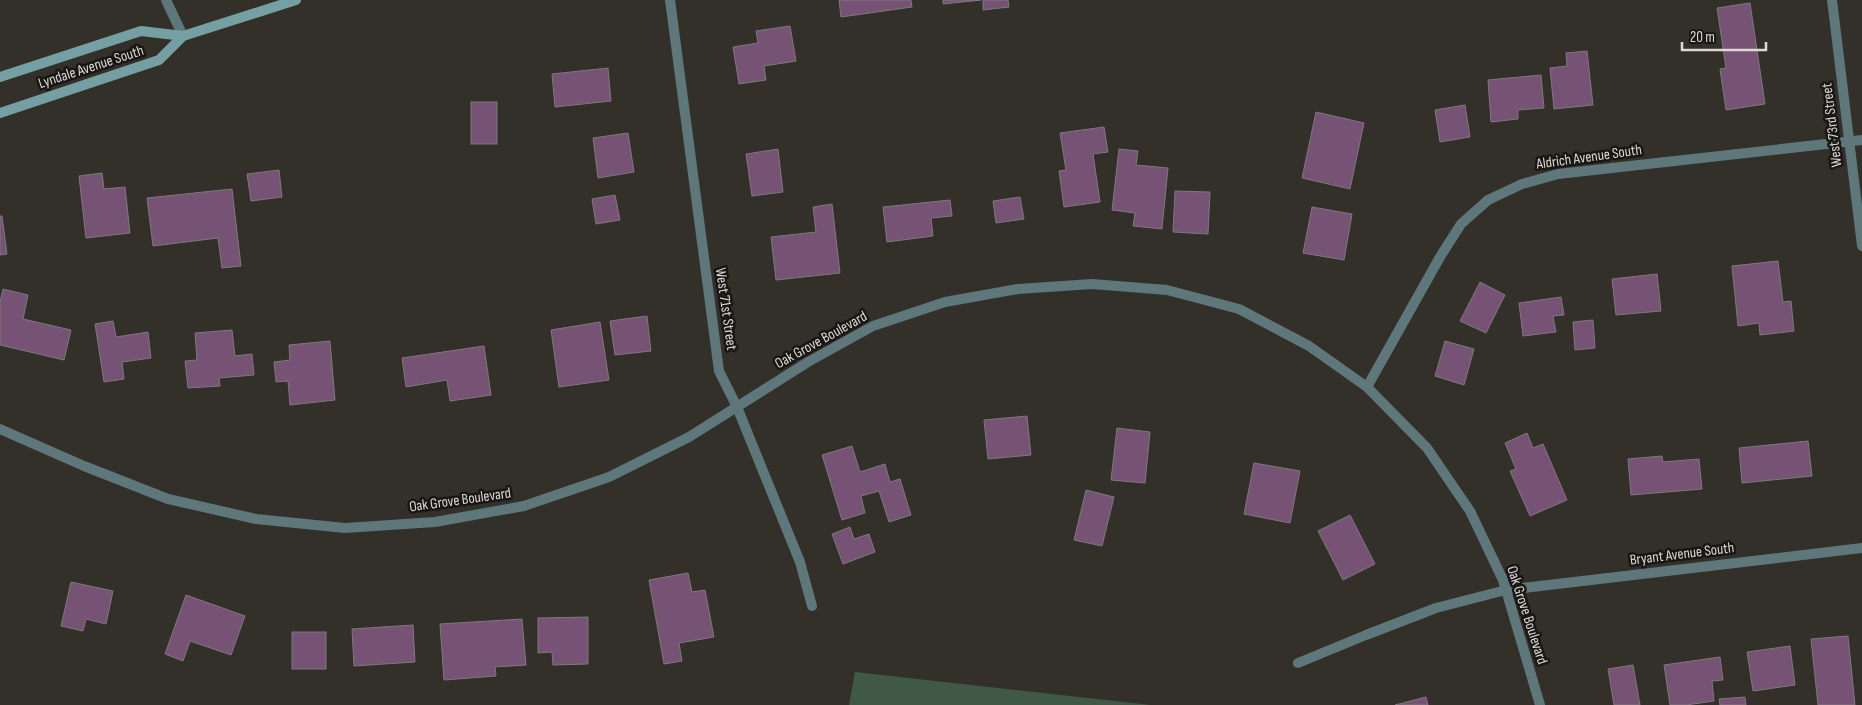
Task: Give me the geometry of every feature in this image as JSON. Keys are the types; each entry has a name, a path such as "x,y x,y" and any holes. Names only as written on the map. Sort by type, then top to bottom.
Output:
{"main road":[{"name":"Lyndale Avenue South","path":"0,77 141,31 183,36 296,0"},
{"name":"Lyndale Avenue South","path":"0,113 159,60 183,36"}],"street":[{"path":"166,0 183,36"},
{"name":"West 71st Street","path":"670,0 719,371 737,407 800,562 812,606"},
{"name":"West 73rd Street","path":"1832,0 1862,246"},
{"name":"Aldrich Avenue South","path":"1367,387 1440,257 1461,224 1488,200 1522,184 1558,174 1862,140"},
{"name":"Oak Grove Boulevard","path":"0,429 84,466 168,499 256,518 345,528 435,522 524,506 609,478 690,438 808,362 873,326 945,302 1018,288 1092,284 1167,290 1239,309 1309,346 1367,387 1427,448 1470,511 1503,580 1540,705"},
{"name":"Bryant Avenue South","path":"1298,663 1436,608 1506,590 1862,548"}],"green space":[{"path":"855,672 1151,705 849,705"}],"building":[{"path":"839,0 911,0 912,7 841,17"},
{"path":"943,0 981,0 943,4"},
{"path":"983,0 1008,0 1009,7 983,10"},
{"path":"1750,3 1765,104 1726,110 1720,69 1726,68 1717,8"},
{"path":"790,26 796,61 764,66 766,80 739,84 733,47 758,43 756,31"},
{"path":"1587,51 1593,105 1554,109 1550,68 1567,66 1566,53"},
{"path":"608,68 611,101 555,107 552,74"},
{"path":"1541,75 1544,108 1518,110 1518,119 1491,122 1488,80"},
{"path":"471,102 497,102 497,144 471,144"},
{"path":"1465,105 1470,137 1440,142 1435,110"},
{"path":"1316,112 1364,123 1350,189 1302,178"},
{"path":"1104,127 1108,152 1093,154 1100,202 1064,207 1059,171 1066,170 1060,133"},
{"path":"628,133 634,172 598,178 593,138"},
{"path":"778,149 783,192 752,196 746,154"},
{"path":"1119,149 1138,151 1136,165 1168,168 1162,229 1133,226 1135,213 1112,210"},
{"path":"279,170 282,197 251,201 247,174"},
{"path":"102,173 104,189 125,187 130,233 86,238 79,176"},
{"path":"232,189 241,266 222,268 218,238 153,246 147,198"},
{"path":"1175,191 1210,192 1208,234 1173,232"},
{"path":"615,195 620,220 596,224 592,199"},
{"path":"1020,197 1024,219 996,223 993,201"},
{"path":"950,200 952,216 931,218 933,236 887,242 883,207"},
{"path":"832,204 840,273 776,280 771,237 816,232 813,207"},
{"path":"1312,207 1352,214 1344,260 1303,253"},
{"path":"0,216 2,216 7,254 0,255"},
{"path":"1778,261 1783,302 1791,301 1794,331 1760,335 1759,323 1738,326 1732,266"},
{"path":"1657,274 1661,311 1616,315 1612,279"},
{"path":"1480,282 1505,295 1486,333 1460,321"},
{"path":"3,289 28,295 23,319 71,330 64,360 0,345 0,302"},
{"path":"1561,297 1564,315 1553,316 1556,332 1523,336 1519,303"},
{"path":"647,316 651,351 615,355 610,321"},
{"path":"1593,320 1595,348 1575,350 1573,322"},
{"path":"113,321 116,337 148,332 151,358 122,362 124,379 104,382 95,324"},
{"path":"600,322 609,380 559,387 551,330"},
{"path":"232,330 235,356 252,354 254,375 219,378 220,386 188,388 185,361 197,360 195,333"},
{"path":"330,341 335,400 290,405 288,381 276,382 274,362 290,360 289,345"},
{"path":"1445,341 1474,349 1464,385 1435,376"},
{"path":"484,346 491,395 450,401 447,380 406,387 402,358"},
{"path":"1027,416 1031,455 988,459 984,420"},
{"path":"1117,428 1150,432 1145,483 1111,480"},
{"path":"1527,433 1533,448 1543,444 1567,500 1530,516 1510,471 1516,469 1505,443"},
{"path":"1808,441 1812,476 1742,483 1739,448"},
{"path":"852,446 860,472 885,464 890,482 900,479 911,515 889,522 879,491 861,496 865,513 842,520 822,455"},
{"path":"1662,456 1663,462 1699,459 1702,489 1631,495 1628,459"},
{"path":"1254,463 1300,471 1290,523 1244,514"},
{"path":"1086,490 1114,497 1102,546 1074,540"},
{"path":"1350,515 1375,564 1343,580 1318,531"},
{"path":"850,527 854,539 869,534 875,552 843,564 832,534"},
{"path":"688,573 692,592 705,590 714,637 679,643 682,661 664,664 649,580"},
{"path":"71,582 113,591 106,624 86,619 83,631 61,626"},
{"path":"186,595 245,616 231,655 190,641 183,661 165,654"},
{"path":"588,617 588,664 553,665 552,652 538,653 538,618"},
{"path":"522,619 526,665 495,667 496,676 444,680 440,624"},
{"path":"413,625 415,662 354,666 352,629"},
{"path":"292,632 326,632 326,669 292,669"},
{"path":"1848,636 1855,705 1818,705 1811,639"},
{"path":"1790,646 1795,685 1753,691 1747,652"},
{"path":"1720,657 1723,680 1712,681 1714,701 1670,705 1664,665"},
{"path":"1633,665 1640,705 1614,705 1608,669"},
{"path":"1426,697 1428,705 1395,705"},
{"path":"1745,697 1746,705 1720,705 1719,699"}]}
